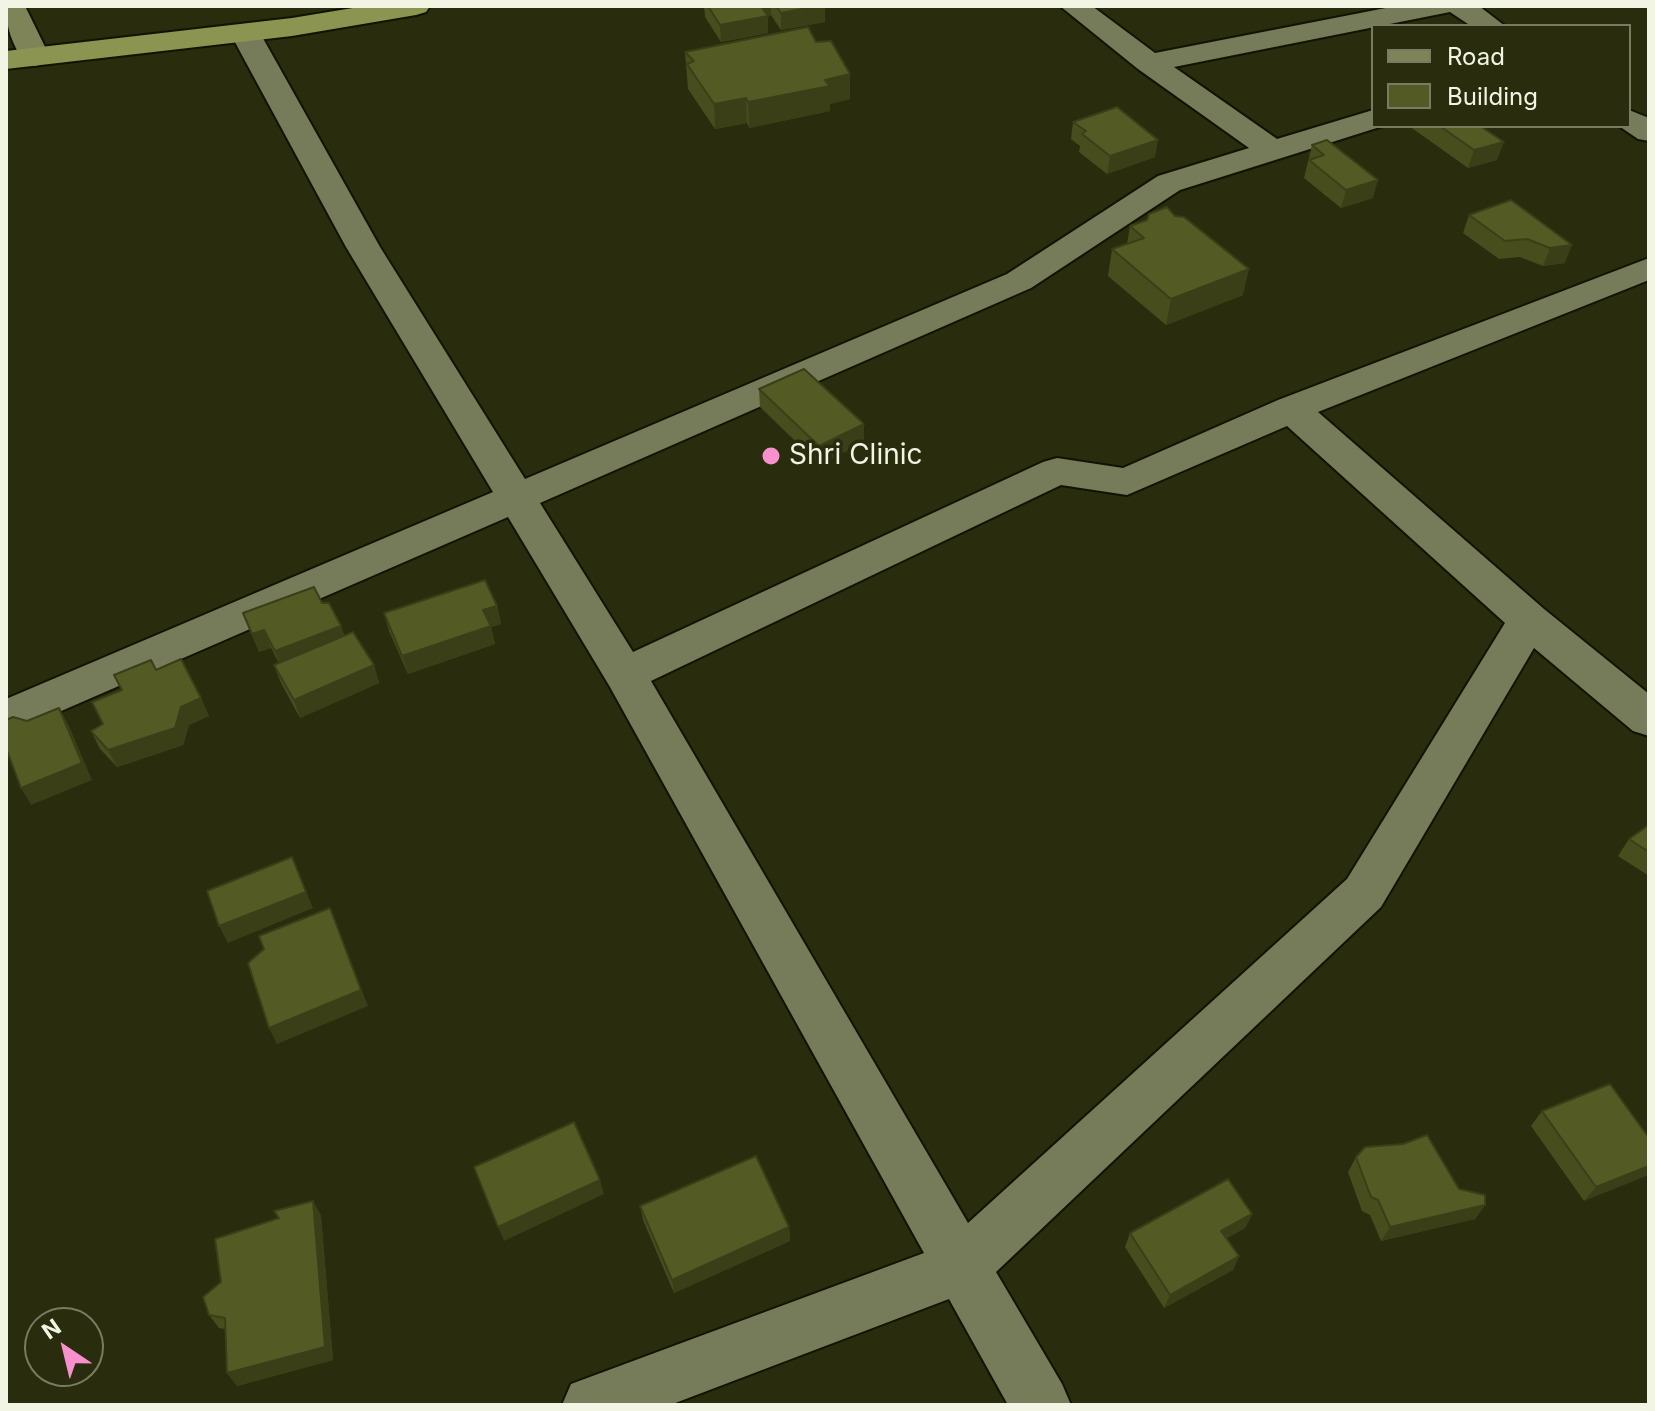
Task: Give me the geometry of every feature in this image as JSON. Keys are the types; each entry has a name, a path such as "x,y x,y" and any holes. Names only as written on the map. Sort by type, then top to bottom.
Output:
{"highway":[{"path":"6,60 245,33 416,6"}],"main road":[{"path":"11,6 35,57"}],"street":[{"path":"1074,6 1273,151"},
{"path":"1149,63 1440,6"},
{"path":"1460,6 1487,24"},
{"path":"245,33 363,247 625,675 1041,1405"},
{"path":"6,718 1019,281 1169,183 1371,120"},
{"path":"1631,120 1649,132"},
{"path":"625,675 1057,471 1127,482 1291,409 1649,268"},
{"path":"1291,409 1529,620 1649,719"},
{"path":"592,1405 962,1266 1364,893 1529,620"}],"building":[{"path":"708,6 761,6 768,16 720,25"},
{"path":"776,6 818,6 781,13"},
{"path":"808,27 816,42 831,41 850,74 825,80 830,86 748,102 746,98 714,104 687,64 694,61 685,52"},
{"path":"1117,107 1158,140 1110,156 1082,134 1086,131 1073,122"},
{"path":"1443,128 1483,128 1504,142 1474,150"},
{"path":"1327,140 1378,180 1346,190 1309,160 1324,155 1312,145"},
{"path":"1511,200 1572,245 1550,248 1527,239 1505,241 1469,215"},
{"path":"1167,207 1249,269 1171,299 1112,249 1144,238 1130,226 1147,220 1149,214"},
{"path":"804,369 864,424 819,446 759,389"},
{"path":"485,580 497,606 483,610 491,626 402,656 384,613"},
{"path":"314,587 322,603 329,603 341,626 275,651 264,630 252,634 243,613"},
{"path":"353,632 374,665 294,700 274,665"},
{"path":"181,659 201,698 181,707 175,728 108,750 91,731 103,724 92,702 122,690 114,675 151,660 156,670"},
{"path":"59,708 82,763 21,788 6,748 6,720 13,717 27,721"},
{"path":"1649,825 1649,852 1629,839"},
{"path":"292,857 306,892 219,926 207,891"},
{"path":"330,908 361,990 269,1028 248,963 264,949 259,936"},
{"path":"1610,1084 1649,1138 1649,1166 1596,1187 1542,1111"},
{"path":"574,1122 600,1180 498,1227 474,1167"},
{"path":"1427,1135 1459,1189 1485,1195 1485,1205 1390,1227 1378,1200 1371,1197 1356,1157 1365,1147 1403,1144"},
{"path":"756,1156 789,1227 672,1280 640,1206"},
{"path":"1228,1179 1252,1214 1221,1231 1239,1256 1170,1295 1130,1233"},
{"path":"313,1201 325,1347 227,1373 225,1318 209,1315 203,1297 221,1282 215,1239 279,1218 274,1211"}],"place":[{"name":"Shri Clinic","path":"771,456"}]}
